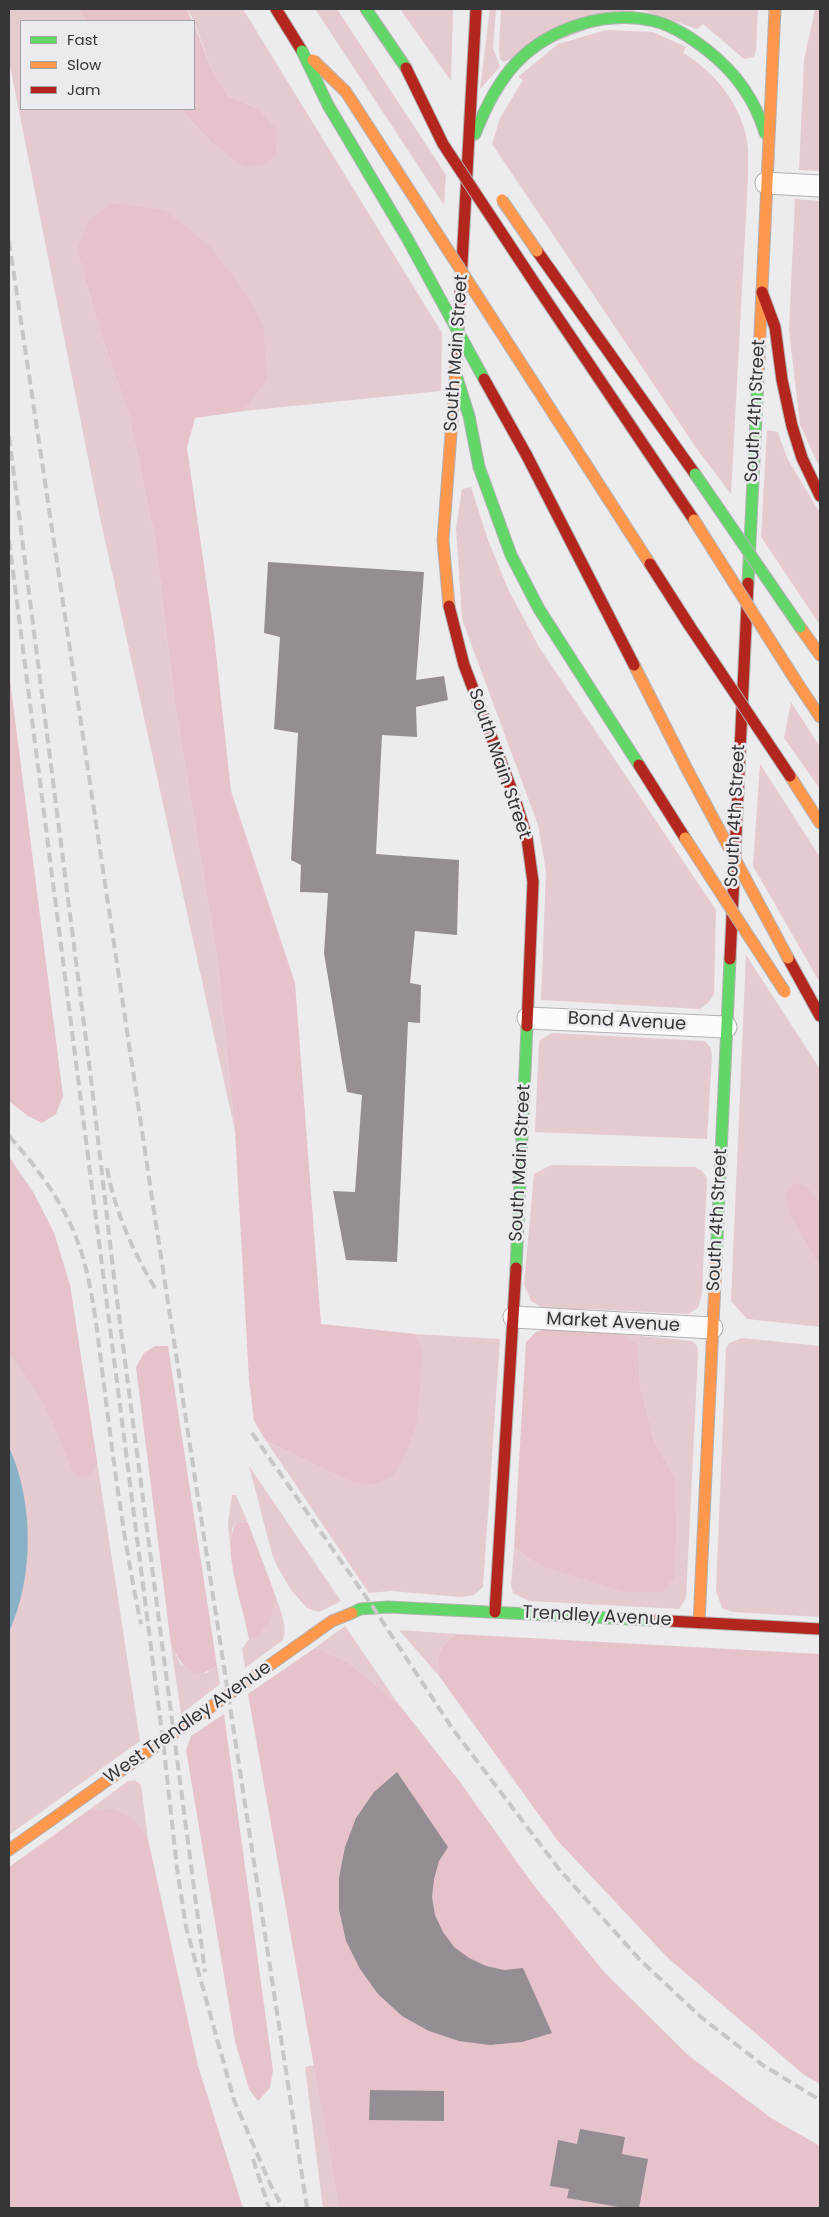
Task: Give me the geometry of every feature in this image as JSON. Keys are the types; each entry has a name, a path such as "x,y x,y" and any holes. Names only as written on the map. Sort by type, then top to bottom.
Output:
{"main road":[{"path":"276,9 302,51 328,105 407,238 527,456 689,773 788,958 820,1027"},
{"path":"366,9 406,68 440,112"},
{"name":"South Main Street","path":"476,9 456,375 443,540 450,617 464,665 514,796 527,838 532,882 528,1018 514,1317 495,1612"},
{"name":"South 4th Street","path":"699,1623 762,292 771,184 768,147 775,9"},
{"path":"468,151 482,114 518,61 543,41 571,28 601,19 653,21 675,29 714,55 749,95 762,123 768,147"},
{"path":"773,56 785,24"},
{"path":"302,51 325,70 346,92 481,299 532,382 820,823"},
{"path":"406,68 444,144 694,520 820,717"},
{"path":"457,134 478,165"},
{"path":"494,188 696,474 820,655"},
{"path":"762,292 775,327 782,380 792,426 802,458 820,496"},
{"path":"456,375 469,416 479,467 511,555 539,609 787,995"},
{"name":"Trendley Avenue","path":"373,1607 820,1630"},
{"name":"West Trendley Avenue","path":"9,1850 332,1621 360,1609 373,1607"}],"street":[{"path":"771,184 820,186"},
{"name":"Bond Avenue","path":"528,1018 726,1027"},
{"name":"Market Avenue","path":"514,1317 712,1328"}],"shaded area":[{"path":"9,9 76,9 86,20 20,20 20,110 181,110 210,141 257,108 228,96 210,66 195,20 187,9 243,9 442,333 441,391 244,411 267,381 77,251 99,328 129,416 155,539 175,704 217,955 235,1131 99,513 9,61"},
{"path":"76,9 187,9 192,20 86,20"},
{"path":"315,9 337,9 446,175 444,205"},
{"path":"400,9 453,9 451,82 451,81"},
{"path":"490,9 496,9 493,48 500,67 480,89"},
{"path":"501,9 639,9 504,62 500,59 499,47"},
{"path":"639,9 758,9 754,57 744,59 703,24 697,29"},
{"path":"815,9 820,9 820,171 799,170 804,60"},
{"path":"195,27 210,66 228,96 257,108 277,130 276,155 263,165 244,167 210,141 181,110 195,110"},
{"path":"606,30 653,32 686,47 683,53 694,60 715,79 732,102 744,127 748,146 748,179 731,494 697,449 492,144 500,118 523,80 518,77 558,44"},
{"path":"795,199 820,201 820,468 800,425 789,330"},
{"path":"112,203 165,210 211,247 245,292 263,324 267,381 244,411 195,418 187,448 214,635 231,791 295,983 321,1324 416,1334 422,1348 416,1427 402,1462 393,1475 378,1484 353,1483 266,1441 254,1421 249,1380 235,1131 217,955 175,704 155,539 129,416 99,328 77,251 88,221"},
{"path":"767,430 778,432 787,458 820,513 820,625 761,537"},
{"path":"471,487 488,540 508,589 539,647 716,910 714,994 708,1003 700,1009 541,1000 546,871 538,825 462,619 456,528 462,489"},
{"path":"9,672 63,1096 56,1114 42,1123 28,1116 9,1101"},
{"path":"791,702 820,747 820,789 784,738"},
{"path":"760,764 820,857 820,983 753,866"},
{"path":"746,955 820,1069 820,1201 806,1186 792,1219 820,1268 820,1327 747,1319 731,1301"},
{"path":"552,1033 705,1041 711,1048 712,1057 707,1139 535,1132 539,1041"},
{"path":"9,1157 33,1192 54,1233 70,1286 140,1741 9,1835"},
{"path":"9,1157 33,1192 54,1233 70,1285 97,1462 93,1472 86,1477 76,1476 42,1401 9,1353"},
{"path":"551,1165 695,1167 702,1171 707,1178 702,1294 698,1308 688,1314 589,1309 545,1309 531,1301 524,1284 534,1174"},
{"path":"795,1183 806,1186 820,1201 820,1268 792,1219 785,1194"},
{"path":"546,1329 622,1334 638,1344 640,1385 655,1443 675,1477 676,1534 674,1578 663,1592 623,1592 539,1565 514,1548 526,1342 536,1332"},
{"path":"416,1334 500,1339 483,1587 474,1595 461,1597 391,1591 369,1593 266,1441 353,1483 422,1348"},
{"path":"622,1334 692,1341 697,1346 686,1598 679,1609 529,1601 513,1593 511,1585 514,1548 539,1565 675,1477 655,1443 640,1385 638,1344"},
{"path":"742,1338 820,1346 820,1617 732,1612 722,1608 716,1591 726,1349 729,1343"},
{"path":"155,1346 168,1346 217,1666 201,1673 195,1673 184,1666 171,1645 136,1367 144,1353"},
{"path":"249,1466 341,1601 319,1612 307,1608 291,1590 272,1554"},
{"path":"232,1495 236,1495 248,1523 237,1522 232,1529 231,1554 228,1524"},
{"path":"237,1522 248,1523 276,1597 270,1620 258,1637 249,1639 232,1562 232,1533"},
{"path":"276,1597 285,1629 283,1640 245,1668 242,1649 249,1639 261,1633 265,1628"},
{"path":"345,1626 397,1702 346,1661 315,1648"},
{"path":"399,1630 456,1634 442,1647 438,1662 439,1676"},
{"path":"456,1634 820,1654 820,2084 803,2074 668,1958 557,1840 439,1676 438,1662 442,1647"},
{"path":"171,1645 181,1665 206,1673 217,1666 220,1684 181,1714"},
{"path":"315,1648 346,1661 397,1702 460,1782 532,1883 605,1973 688,2055 771,2118 820,2146 820,2208 339,2208 248,1694"},
{"path":"224,1714 273,2070 270,2088 258,2101 249,2089 235,2041 186,1750 191,1736"},
{"path":"135,1780 141,1785 148,1839 135,1823 123,1814 110,1810 89,1810 128,1781"},
{"path":"114,1809 132,1818 148,1839 198,2066 243,2208 9,2208 9,1867 89,1810"},
{"path":"314,2065 339,2208 323,2208 305,2067"}],"water":[{"path":"9,1447 23,1492 27,1515 28,1540 27,1564 23,1587 9,1632"}],"building":[{"path":"268,562 424,572 416,680 444,676 448,700 416,707 417,737 382,735 376,854 459,860 457,935 415,931 410,983 421,985 420,1023 408,1022 397,1262 346,1260 333,1191 355,1192 362,1095 347,1092 324,953 328,893 300,892 301,865 291,860 298,733 274,729 280,637 264,633"},
{"path":"397,1772 448,1847 439,1861 432,1897 435,1915 443,1932 454,1947 469,1958 486,1966 504,1970 523,1968 552,2033 522,2042 490,2045 459,2041 429,2031 402,2016 378,1994 360,1969 346,1941 339,1910 339,1878 345,1847 356,1818 374,1792"},
{"path":"370,2090 444,2091 444,2121 369,2120"},
{"path":"580,2129 625,2137 622,2154 648,2159 639,2208 624,2208 567,2198 569,2189 550,2186 558,2140 577,2144"}],"railway":[{"path":"9,241 152,1198 307,2208"},
{"path":"9,436 91,1079 114,1277 205,1972"},
{"path":"9,540 186,1927 234,2100 271,2186 283,2208"},
{"path":"9,1136 39,1172 56,1198 71,1226 83,1256 94,1311 129,1564 141,1624"},
{"path":"107,1168 110,1184 125,1230 155,1288"},
{"path":"252,1433 373,1607 452,1728 559,1869 640,1960 702,2018 764,2066 820,2100"},
{"path":"253,2159 269,2208"}],"traffic: fast":[{"path":"366,9 406,68"},
{"path":"475,134 498,87 517,62 531,50 546,39 581,24 618,18 636,18 661,23 682,33 707,50 726,67 743,87 756,109 765,133"},
{"path":"302,51 328,105 407,238 484,379"},
{"path":"456,375 469,416 479,467 511,555 539,609 639,765"},
{"path":"748,583 758,377"},
{"path":"695,474 800,627"},
{"path":"716,1261 730,959"},
{"path":"516,1268 527,1026"},
{"path":"352,1613 360,1609 388,1607 650,1620"}],"traffic: slow":[{"path":"758,377 775,9"},
{"path":"313,60 346,92 533,382"},
{"path":"502,200 537,251"},
{"path":"449,606 443,540 457,354"},
{"path":"533,382 650,564"},
{"path":"694,520 796,681"},
{"path":"800,627 820,655"},
{"path":"634,665 689,773"},
{"path":"796,681 820,717"},
{"path":"689,773 788,958"},
{"path":"790,776 820,823"},
{"path":"685,838 785,992"},
{"path":"699,1623 716,1261"},
{"path":"9,1850 332,1621 352,1613"}],"traffic: jam":[{"path":"276,9 302,51"},
{"path":"457,354 476,9"},
{"path":"406,68 443,144 536,285"},
{"path":"537,251 695,474"},
{"path":"536,285 694,520"},
{"path":"762,292 775,327 782,380 792,426 802,458 820,496"},
{"path":"484,379 527,456"},
{"path":"527,456 634,665"},
{"path":"650,564 689,625"},
{"path":"730,959 748,583"},
{"path":"449,606 464,665 514,796 527,838 533,882 527,1026"},
{"path":"689,625 790,776"},
{"path":"639,765 685,838"},
{"path":"788,958 820,1016"},
{"path":"495,1612 516,1268"},
{"path":"650,1620 820,1629"}]}
